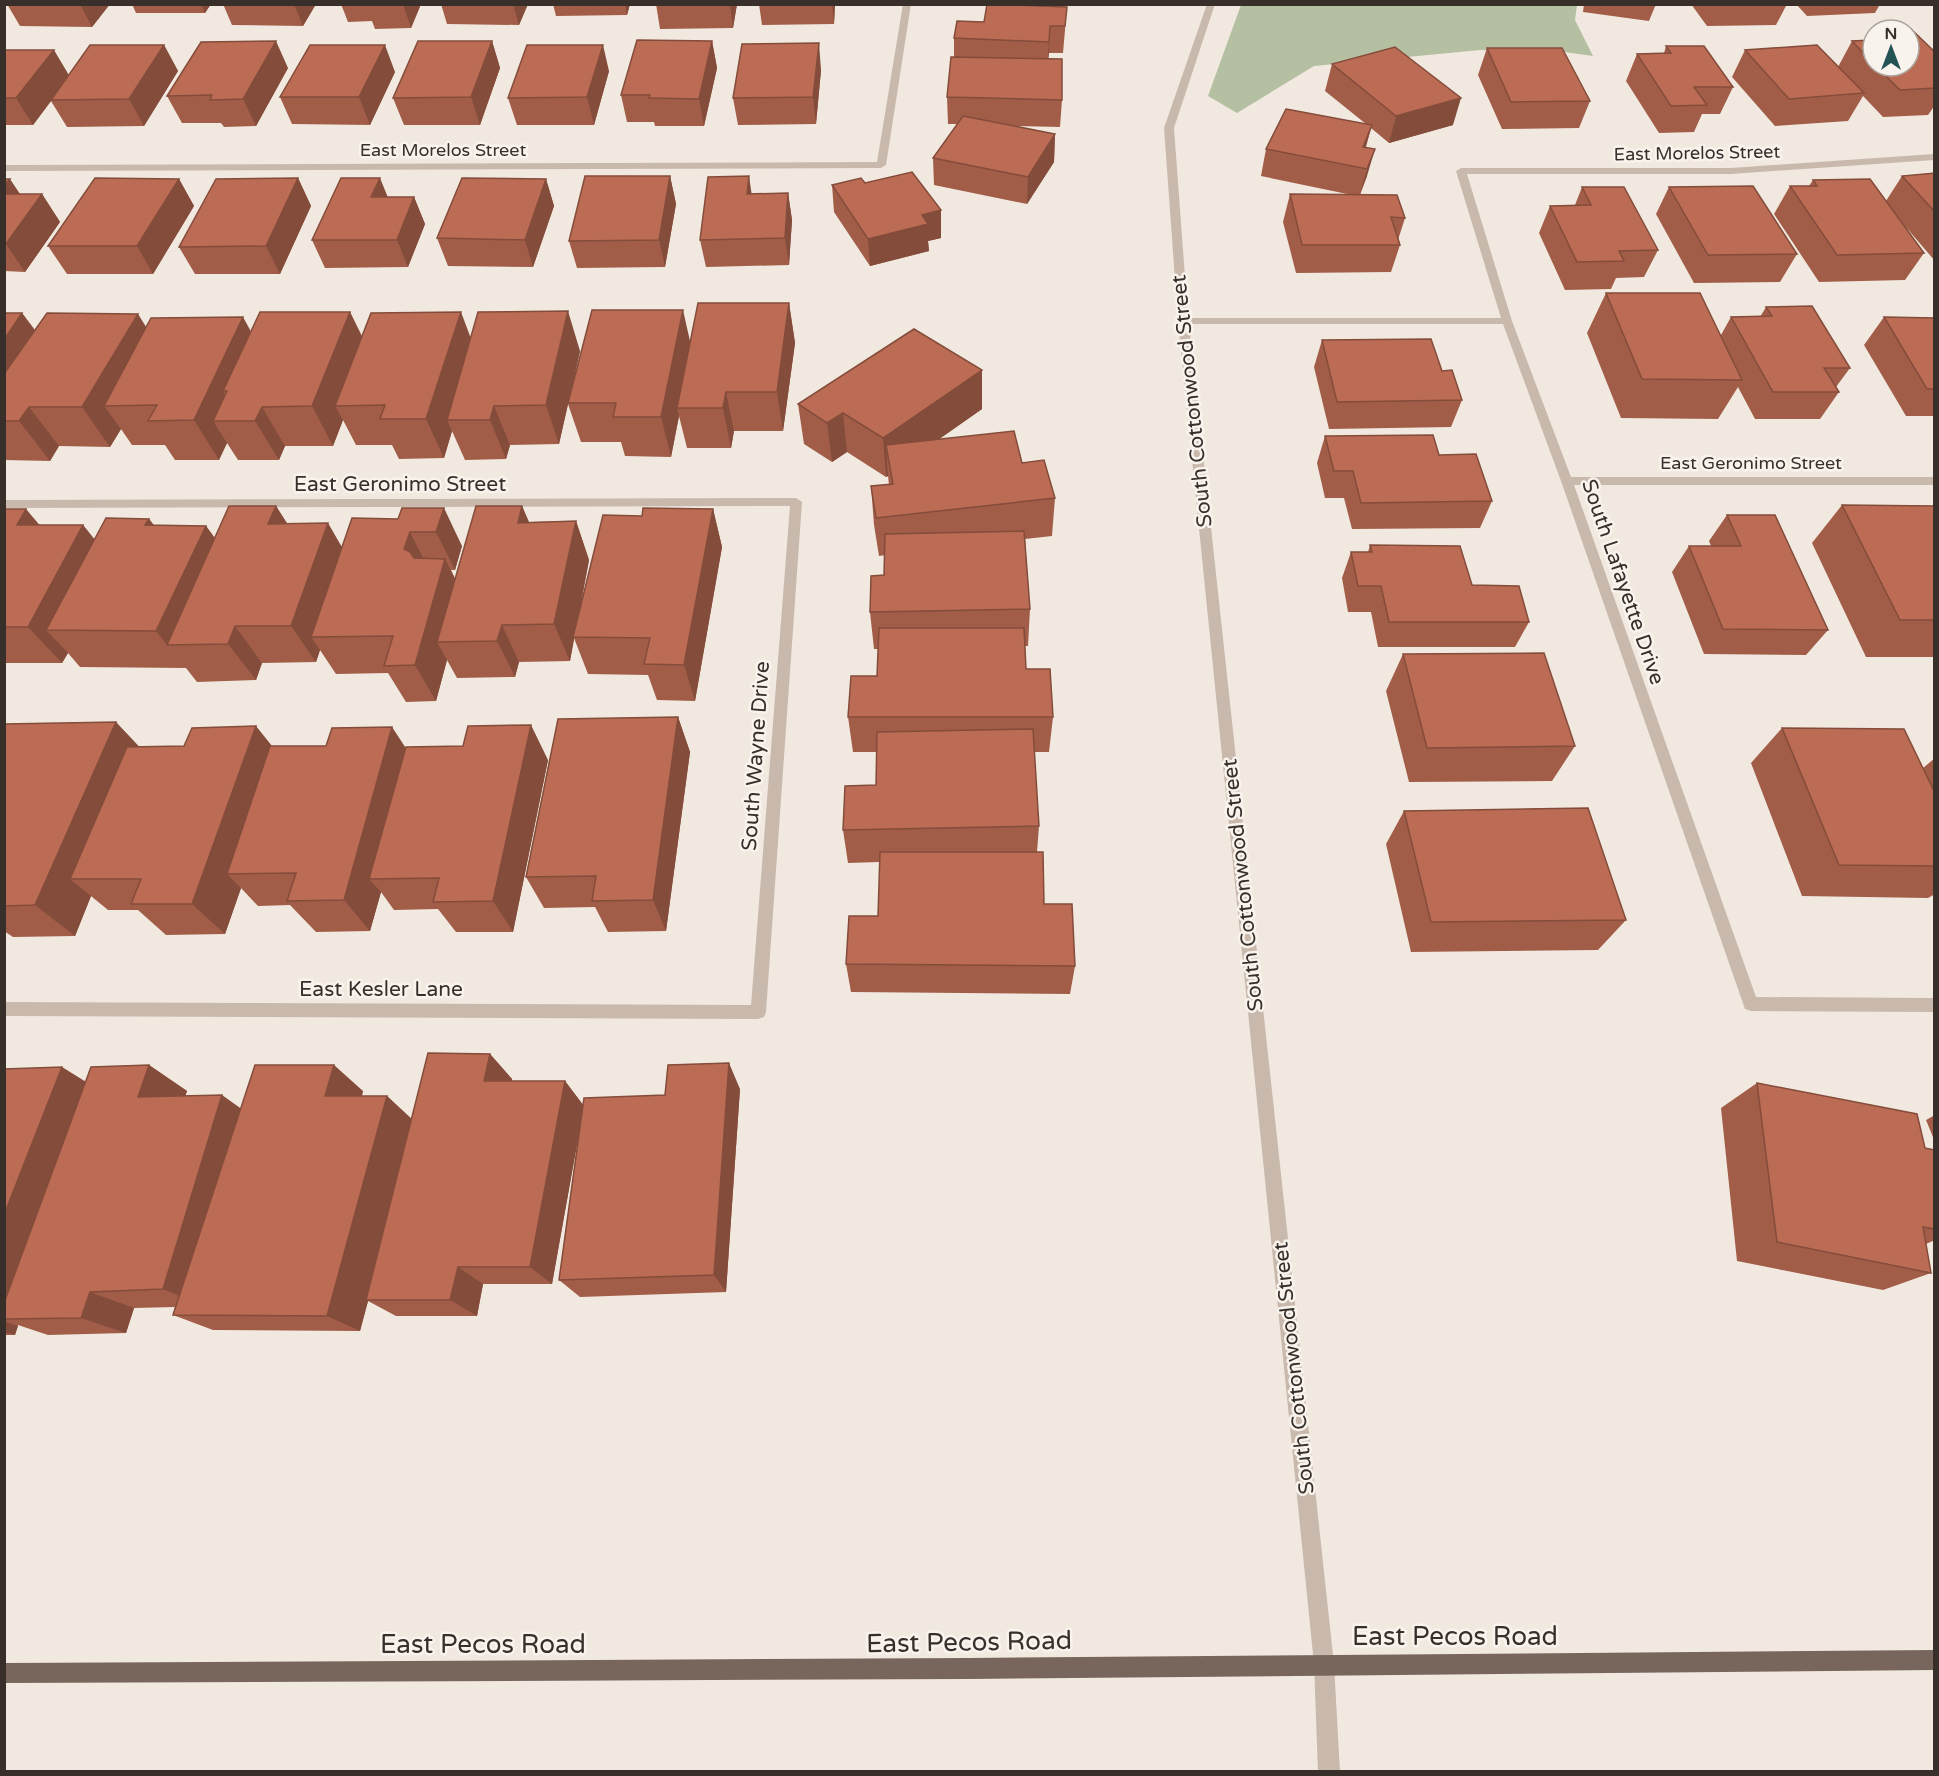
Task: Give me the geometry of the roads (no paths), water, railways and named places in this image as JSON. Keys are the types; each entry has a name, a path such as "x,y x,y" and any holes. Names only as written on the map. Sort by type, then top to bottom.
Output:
{"main road":[{"name":"East Pecos Road","path":"4,1673 976,1670 1324,1664 1935,1660"}],"street":[{"name":"East Morelos Street","path":"4,168 881,165 907,4"},
{"name":"South Cottonwood Street","path":"1211,4 1169,128 1183,321 1324,1664 1329,1772"},
{"name":"East Morelos Street","path":"1461,171 1731,171 1935,157"},
{"name":"South Lafayette Drive","path":"1461,171 1507,321 1567,481 1751,1004 1935,1005"},
{"path":"1183,321 1507,321"},
{"name":"East Geronimo Street","path":"1567,481 1935,481"},
{"name":"East Geronimo Street","path":"4,504 796,502"},
{"name":"South Wayne Drive","path":"758,1012 796,502"},
{"name":"East Kesler Lane","path":"4,1009 758,1012"}]}
